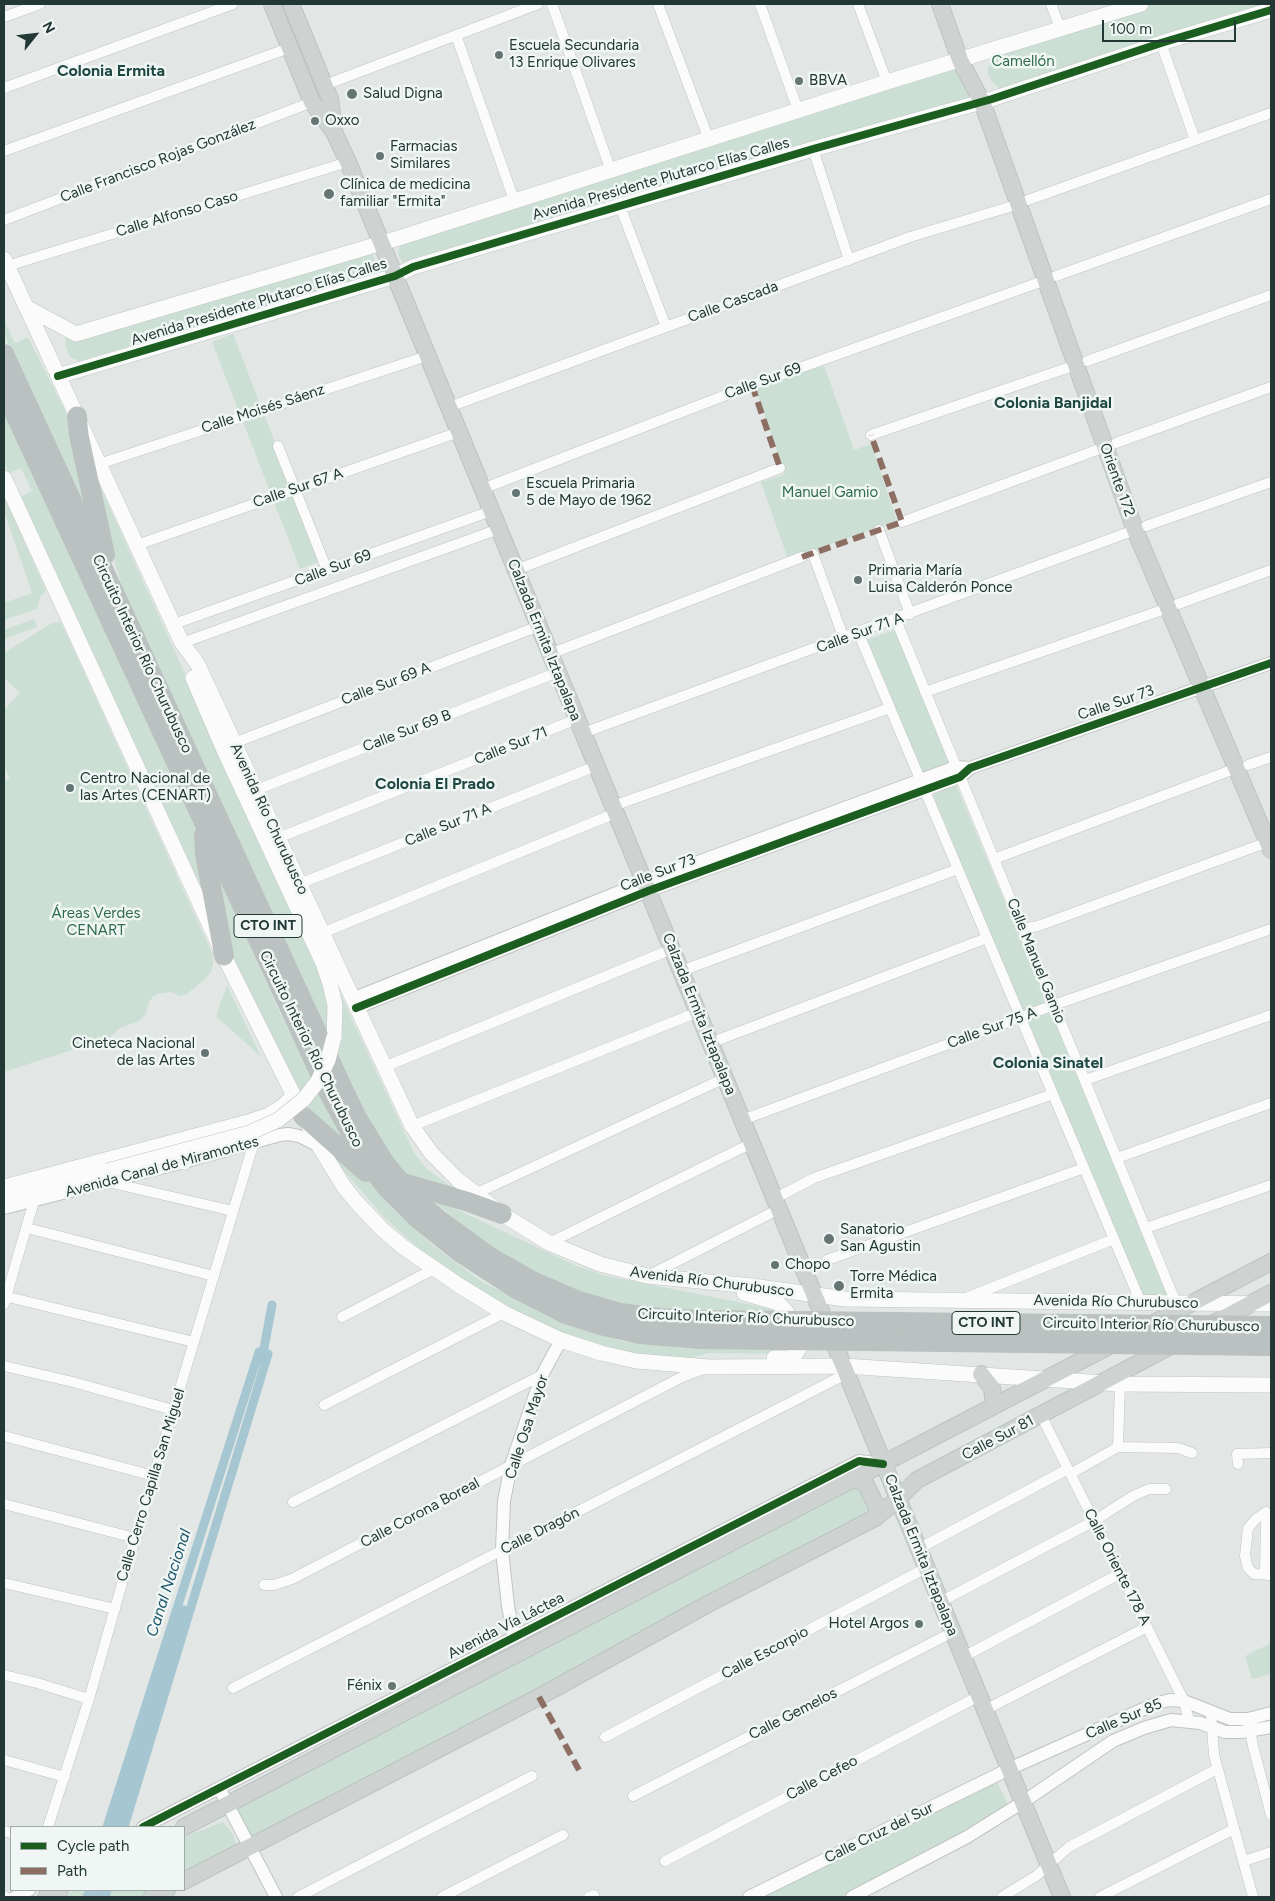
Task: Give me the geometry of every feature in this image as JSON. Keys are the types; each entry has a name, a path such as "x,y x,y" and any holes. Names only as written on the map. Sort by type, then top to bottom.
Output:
{"highway":[{"name":"Circuito Interior Río Churubusco","path":"4,354 357,1118 393,1185 417,1218 458,1251 497,1277 550,1306 583,1320 620,1330 660,1337 701,1340 1271,1346"},
{"name":"Circuito Interior Río Churubusco","path":"4,390 330,1095 365,1159 393,1185 467,1241 510,1269 554,1291 598,1308 659,1318 1271,1326"},
{"path":"77,416 79,436 114,595"},
{"path":"204,824 205,854 224,956"},
{"path":"303,1116 364,1170 393,1185 469,1202 502,1214"}],"main road":[{"name":"Calzada Ermita Iztapalapa","path":"272,4 312,102 334,132 348,162 1062,1897"},
{"name":"Calzada Ermita Iztapalapa","path":"291,4 330,99 334,132"},
{"path":"940,4 965,58"},
{"path":"951,4 965,58"},
{"name":"Avenida Presidente Plutarco Elías Calles","path":"26,307 76,334 381,243 886,82 1141,4"},
{"name":"Avenida Presidente Plutarco Elías Calles","path":"58,376 395,276 413,266 813,149 987,101 1162,43 1271,10"},
{"name":"Oriente 172","path":"965,58 987,101 1140,528 1242,767 1270,846"},
{"path":"5,262 174,624 189,668 229,747 327,973 333,994 336,1016 332,1048 324,1071 311,1090 287,1114 269,1125 249,1133 106,1176"},
{"name":"CTO INT","path":"4,478 224,956 303,1116 344,1187 369,1216 403,1247 504,1313 561,1340 619,1357 653,1363 709,1367 981,1374 1120,1384 1271,1385"},
{"name":"Avenida Río Churubusco","path":"229,747 256,790 412,1126 432,1154 458,1180 502,1214 549,1243 600,1264 647,1276 752,1286 845,1300 1271,1304"},
{"name":"Oriente 172","path":"1242,767 1271,821"},
{"name":"Avenida Canal de Miramontes","path":"4,1187 248,1122 282,1107 294,1096"},
{"path":"179,1140 174,1144 172,1153 176,1160 184,1162"},
{"path":"157,1146 162,1150 164,1156 162,1163 157,1168"},
{"name":"Avenida Canal de Miramontes","path":"7,1204 106,1176"},
{"name":"Calle Sur 81","path":"884,1464 1271,1262"},
{"path":"690,1366 716,1358 788,1358 798,1352 800,1347 783,1306 773,1301 711,1283"},
{"name":"Calle Sur 81","path":"898,1499 916,1480 1271,1293"},
{"path":"981,1374 992,1388 994,1406"},
{"name":"Avenida Vía Láctea","path":"185,1826 884,1464"},
{"path":"853,1479 865,1483 876,1505 875,1518"},
{"path":"185,1880 539,1697 708,1604 875,1518 898,1499"},
{"path":"46,1897 58,1891"},
{"path":"152,1897 165,1891"}],"street":[{"path":"4,17 40,4"},
{"path":"4,88 233,4"},
{"path":"325,85 538,4"},
{"path":"552,4 611,171"},
{"path":"658,4 709,140"},
{"path":"760,4 798,110"},
{"path":"858,4 886,82"},
{"path":"1051,4 1060,28"},
{"path":"456,35 514,200"},
{"path":"1162,43 1195,140"},
{"path":"4,151 289,48"},
{"name":"Calle Francisco Rojas González","path":"4,220 312,102"},
{"name":"Calle Cascada","path":"449,407 910,237 1024,202 1271,113"},
{"path":"813,149 848,260"},
{"name":"Calle Alfonso Caso","path":"5,262 348,162"},
{"name":"Calle Sur 69","path":"482,489 752,385 1271,199"},
{"path":"620,206 666,327"},
{"path":"871,434 1081,363 1271,295"},
{"name":"Calle Moisés Sáenz","path":"99,464 427,356"},
{"path":"902,522 1271,387"},
{"name":"Calle Sur 67 A","path":"137,545 459,432"},
{"path":"278,446 327,570"},
{"path":"516,570 780,468"},
{"name":"Calle Sur 71 A","path":"580,726 844,639 858,632 896,620 1140,528 1271,482"},
{"name":"Calle Sur 69","path":"174,624 491,511"},
{"name":"Calle Sur 69","path":"182,643 499,529"},
{"path":"879,530 910,614"},
{"path":"812,554 844,639"},
{"path":"550,654 802,557"},
{"path":"925,692 1271,570"},
{"name":"Calle Manuel Gamio","path":"896,620 925,692 962,771 994,859 1176,1303"},
{"name":"Calle Sur 69 A","path":"229,747 538,626"},
{"path":"858,632 1141,1303"},
{"name":"Calle Sur 73","path":"354,1004 646,886 962,771 1271,663"},
{"name":"Calle Sur 69 B","path":"256,790 558,672"},
{"path":"322,933 614,810 890,708"},
{"name":"Calle Sur 71","path":"278,838 580,726"},
{"path":"994,859 1271,757"},
{"name":"Calle Sur 71 A","path":"299,884 596,766"},
{"path":"1023,929 1038,926 1270,846"},
{"path":"680,971 958,869"},
{"name":"Calle Sur 75 A","path":"742,1120 1054,1005 1271,929"},
{"path":"710,1043 987,938"},
{"path":"384,1067 672,949"},
{"path":"412,1126 698,1012"},
{"path":"1085,1080 1271,1015"},
{"path":"475,1194 725,1078"},
{"path":"647,1276 777,1204 814,1178 1053,1094"},
{"path":"1117,1158 1271,1103"},
{"name":"Avenida Canal de Miramontes","path":"7,1204 34,1201 106,1176 184,1162 288,1134 300,1136 319,1146"},
{"name":"Calle Cerro Capilla San Miguel","path":"48,1826 89,1699 135,1538 254,1142"},
{"path":"549,1243 752,1144"},
{"path":"827,1260 1084,1168"},
{"path":"106,1176 233,1211"},
{"path":"1146,1228 1271,1185"},
{"path":"34,1201 4,1299 194,1342"},
{"path":"27,1228 214,1276"},
{"path":"961,1300 1114,1239"},
{"path":"342,1317 434,1269"},
{"path":"324,1406 504,1313"},
{"name":"Calle Osa Mayor","path":"514,1637 508,1606 502,1550 504,1501 512,1465 542,1375 561,1340"},
{"path":"4,1366 73,1382 173,1410"},
{"name":"Calle Corona Boreal","path":"264,1585 274,1585 292,1579 682,1377 709,1367"},
{"name":"Calle Dragón","path":"234,1688 845,1370"},
{"path":"293,1502 542,1375"},
{"path":"1118,1447 1120,1384"},
{"name":"Calle Oriente 178 A","path":"1041,1415 1184,1701 1189,1721"},
{"path":"4,1436 154,1476"},
{"path":"918,1548 1118,1447 1178,1448 1192,1452"},
{"path":"1238,1464 1237,1454 1271,1453"},
{"name":"Avenida Vía Láctea","path":"145,1826 860,1461 884,1464"},
{"path":"940,1602 1094,1521 1134,1496 1149,1489 1166,1489"},
{"path":"4,1504 135,1538"},
{"path":"1269,1512 1268,1575 1254,1574 1248,1568 1245,1556 1248,1528 1256,1519 1269,1512"},
{"name":"Calle Escorpio","path":"605,1738 926,1568"},
{"path":"963,1657 1121,1573"},
{"path":"4,1583 115,1609"},
{"name":"Calle Cefeo","path":"664,1861 982,1703 1148,1627"},
{"name":"Calle Gemelos","path":"633,1796 953,1632"},
{"path":"4,1675 37,1682 89,1699"},
{"name":"Calle Sur 85","path":"1009,1769 1157,1703 1170,1700 1184,1701 1249,1725 1271,1727"},
{"path":"1211,1712 1214,1755 1244,1861 1250,1896"},
{"name":"Calle Sur 85","path":"1023,1802 1113,1741 1162,1722 1171,1720 1189,1721 1225,1732 1249,1725 1271,1713"},
{"path":"1249,1725 1252,1746 1271,1815"},
{"path":"4,1760 65,1777"},
{"name":"Calle Cruz del Sur","path":"749,1897 1009,1769"},
{"path":"1002,1897 1036,1876 1069,1847 1217,1769"},
{"path":"298,1897 532,1776"},
{"path":"219,1788 276,1897"},
{"path":"852,1897 967,1837 1023,1802"},
{"path":"1100,1897 1234,1829"},
{"path":"442,1897 563,1835"},
{"path":"1244,1861 1271,1852"},
{"path":"15,1897 27,1891"}],"green space":[{"name":"Camellón","path":"1150,4 1271,4 1000,89 993,83 988,74 992,54 1009,47"},
{"path":"957,66 968,91 969,97 964,102 405,264 398,254 400,244"},
{"path":"368,253 372,254 376,262 371,276 79,361 70,357 66,347 65,338 68,335"},
{"path":"4,320 15,343 28,337 68,417 97,540 4,334"},
{"path":"233,334 321,561 300,569 212,342"},
{"name":"Manuel Gamio","path":"824,365 854,450 871,444 897,521 788,559 761,482 785,474 756,389"},
{"path":"4,410 196,829 209,909 20,497 32,491 21,468 9,473 4,462"},
{"path":"88,460 318,967 326,963 414,1153 428,1170 462,1194 405,1176 389,1156 370,1124 127,607"},
{"path":"4,496 46,591 40,597 37,609 4,620 4,603 32,593 4,511"},
{"path":"34,619 37,627 4,639 4,630"},
{"name":"Áreas Verdes CENART","path":"61,622 213,955 213,963 211,972 206,978 187,994 180,996 171,992 157,994 148,1004 146,1014 139,1021 120,1028 109,1038 4,1072 4,782 10,779 4,766 4,710 20,693 4,678 4,653 52,623"},
{"path":"895,630 952,765 923,776 866,640"},
{"path":"956,785 1169,1295 1140,1298 933,795"},
{"path":"210,857 281,1015 349,1150 308,1111 234,959 225,932"},
{"path":"227,985 261,1057 216,1016"},
{"path":"320,1137 369,1181 392,1208 436,1248 481,1281 553,1317 621,1341 681,1347 792,1348 786,1354 710,1353 685,1359 617,1353 546,1328 475,1291 428,1257 384,1217 329,1154"},
{"path":"426,1195 577,1266 607,1276 783,1311 681,1312 598,1300 538,1275 478,1238"},
{"path":"850,1487 863,1488 872,1507 866,1518 255,1843 236,1807"},
{"path":"1271,1643 1271,1674 1252,1679 1245,1656"},
{"path":"995,1778 1010,1809 846,1897 758,1897"},
{"path":"223,1822 233,1834 237,1849 185,1875 185,1837"},
{"path":"73,1891 153,1891 140,1897 61,1897"}],"waterway":[{"name":"Canal Nacional","path":"262,1359 272,1305"},
{"name":"Canal Nacional","path":"107,1826 259,1352 268,1354 124,1826"},
{"name":"Canal Nacional","path":"116,1826 184,1610"},
{"name":"Canal Nacional","path":"87,1897 90,1891"},
{"name":"Canal Nacional","path":"97,1897 99,1891"},
{"name":"Canal Nacional","path":"105,1897 107,1891"}],"marked path":[{"path":"752,385 780,468"},
{"path":"802,557 902,522 871,435"},
{"path":"539,1697 579,1770"}],"cycle path":[{"path":"58,376 395,276 413,267 813,149 992,99 1161,43 1271,10"},
{"path":"356,1008 648,891 960,777 970,768 1271,663"},
{"path":"145,1826 859,1461 883,1464"}],"place":[{"name":"Escuela Secundaria 13 Enrique Olivares","path":"499,55"},
{"name":"BBVA","path":"799,81"},
{"name":"Salud Digna","path":"352,94"},
{"name":"Oxxo","path":"315,121"},
{"name":"Farmacias Similares","path":"380,156"},
{"name":"Clínica de medicina familiar \"Ermita\"","path":"329,194"},
{"name":"Escuela Primaria 5 de Mayo de 1962","path":"516,493"},
{"name":"Primaria María Luisa Calderón Ponce","path":"858,580"},
{"name":"Centro Nacional de las Artes (CENART)","path":"70,788"},
{"name":"Cineteca Nacional de las Artes","path":"205,1053"},
{"name":"Sanatorio San Agustin","path":"829,1239"},
{"name":"Chopo","path":"775,1265"},
{"name":"Torre Médica Ermita","path":"839,1286"},
{"name":"Hotel Argos","path":"919,1624"},
{"name":"Fénix","path":"392,1686"}],"district":[{"name":"Colonia Ermita","path":"111,71"},
{"name":"Colonia Banjidal","path":"1053,403"},
{"name":"Colonia El Prado","path":"435,784"},
{"name":"Colonia Sinatel","path":"1048,1063"}]}
